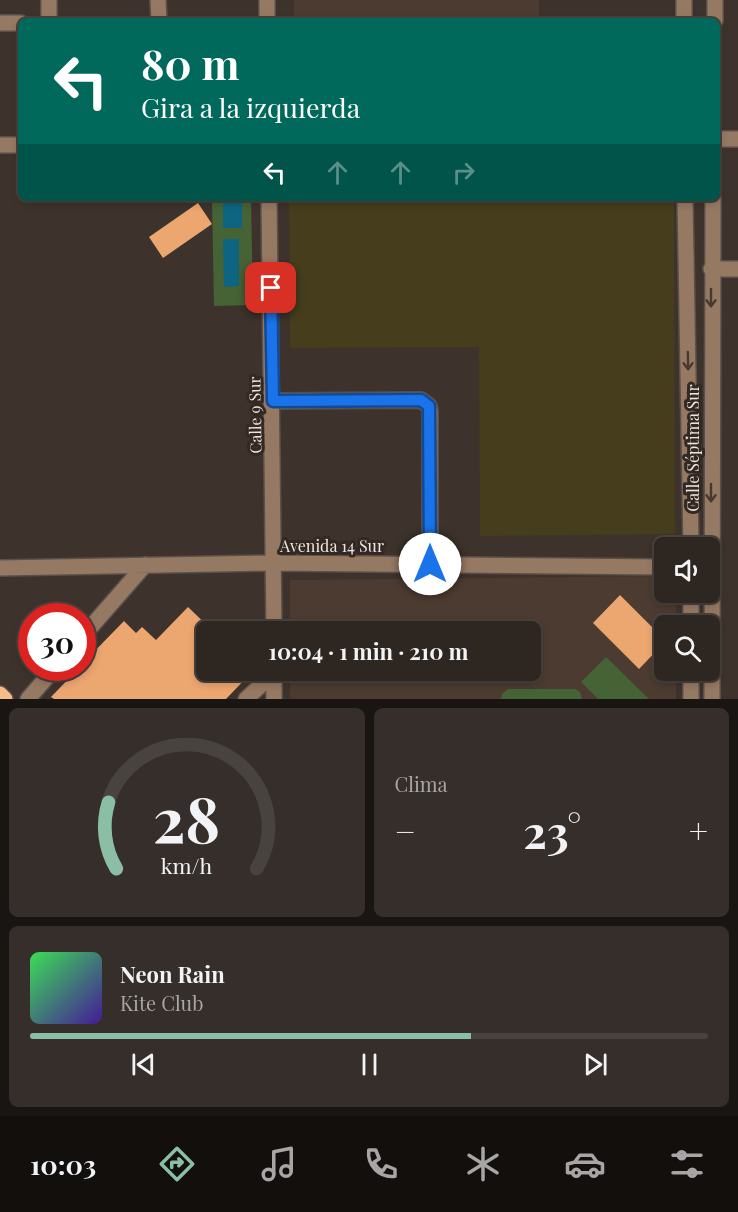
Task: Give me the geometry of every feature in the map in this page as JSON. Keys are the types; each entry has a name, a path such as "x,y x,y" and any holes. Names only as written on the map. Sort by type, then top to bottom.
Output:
{"main road":[{"path":"0,694 5,699"}],"street":[{"path":"49,0 49,18"},
{"path":"158,0 159,18"},
{"path":"267,0 267,18"},
{"path":"684,0 684,18"},
{"path":"715,0 715,18"},
{"path":"0,24 18,23"},
{"path":"720,140 738,139"},
{"path":"0,145 18,145"},
{"name":"Calle 9 Sur","path":"269,201 274,621"},
{"name":"Calle Séptima Sur","path":"685,201 691,537"},
{"name":"Calle Séptima Sur","path":"712,699 713,201"},
{"path":"711,269 738,269"},
{"path":"273,401 421,400 426,402 430,411 430,564"},
{"name":"Avenida 14 Sur","path":"0,568 274,563 654,567"},
{"path":"96,621 145,565"},
{"path":"28,699 44,681"},
{"path":"246,699 265,681"},
{"path":"274,681 274,699"},
{"path":"691,681 691,699"}],"shaded area":[{"path":"294,0 539,0 539,18 294,18"},
{"path":"654,576 654,603 676,603 676,615 654,615 654,681 676,681 676,699 290,699 290,681 541,681 541,621 290,621 290,580"}],"green space":[{"path":"212,201 251,201 253,305 214,306"},
{"path":"606,657 649,699 598,699 581,682"},
{"path":"508,689 575,689 580,692 582,699 501,699 502,694"}],"sand":[{"path":"289,201 674,201 675,534 480,536 479,347 290,348"}],"water":[{"path":"223,201 242,201 242,228 223,228"},
{"path":"223,239 239,239 239,286 224,287"}],"building":[{"path":"198,203 212,224 163,258 149,237"},
{"path":"620,595 654,629 654,653 639,669 593,623"},
{"path":"188,607 203,621 196,621 196,681 243,681 226,699 54,699 51,697 66,681 96,681 96,650 124,621 136,633 142,627 156,640"}],"route":[{"path":"271,288 273,401 421,400 429,406 430,564"}]}
